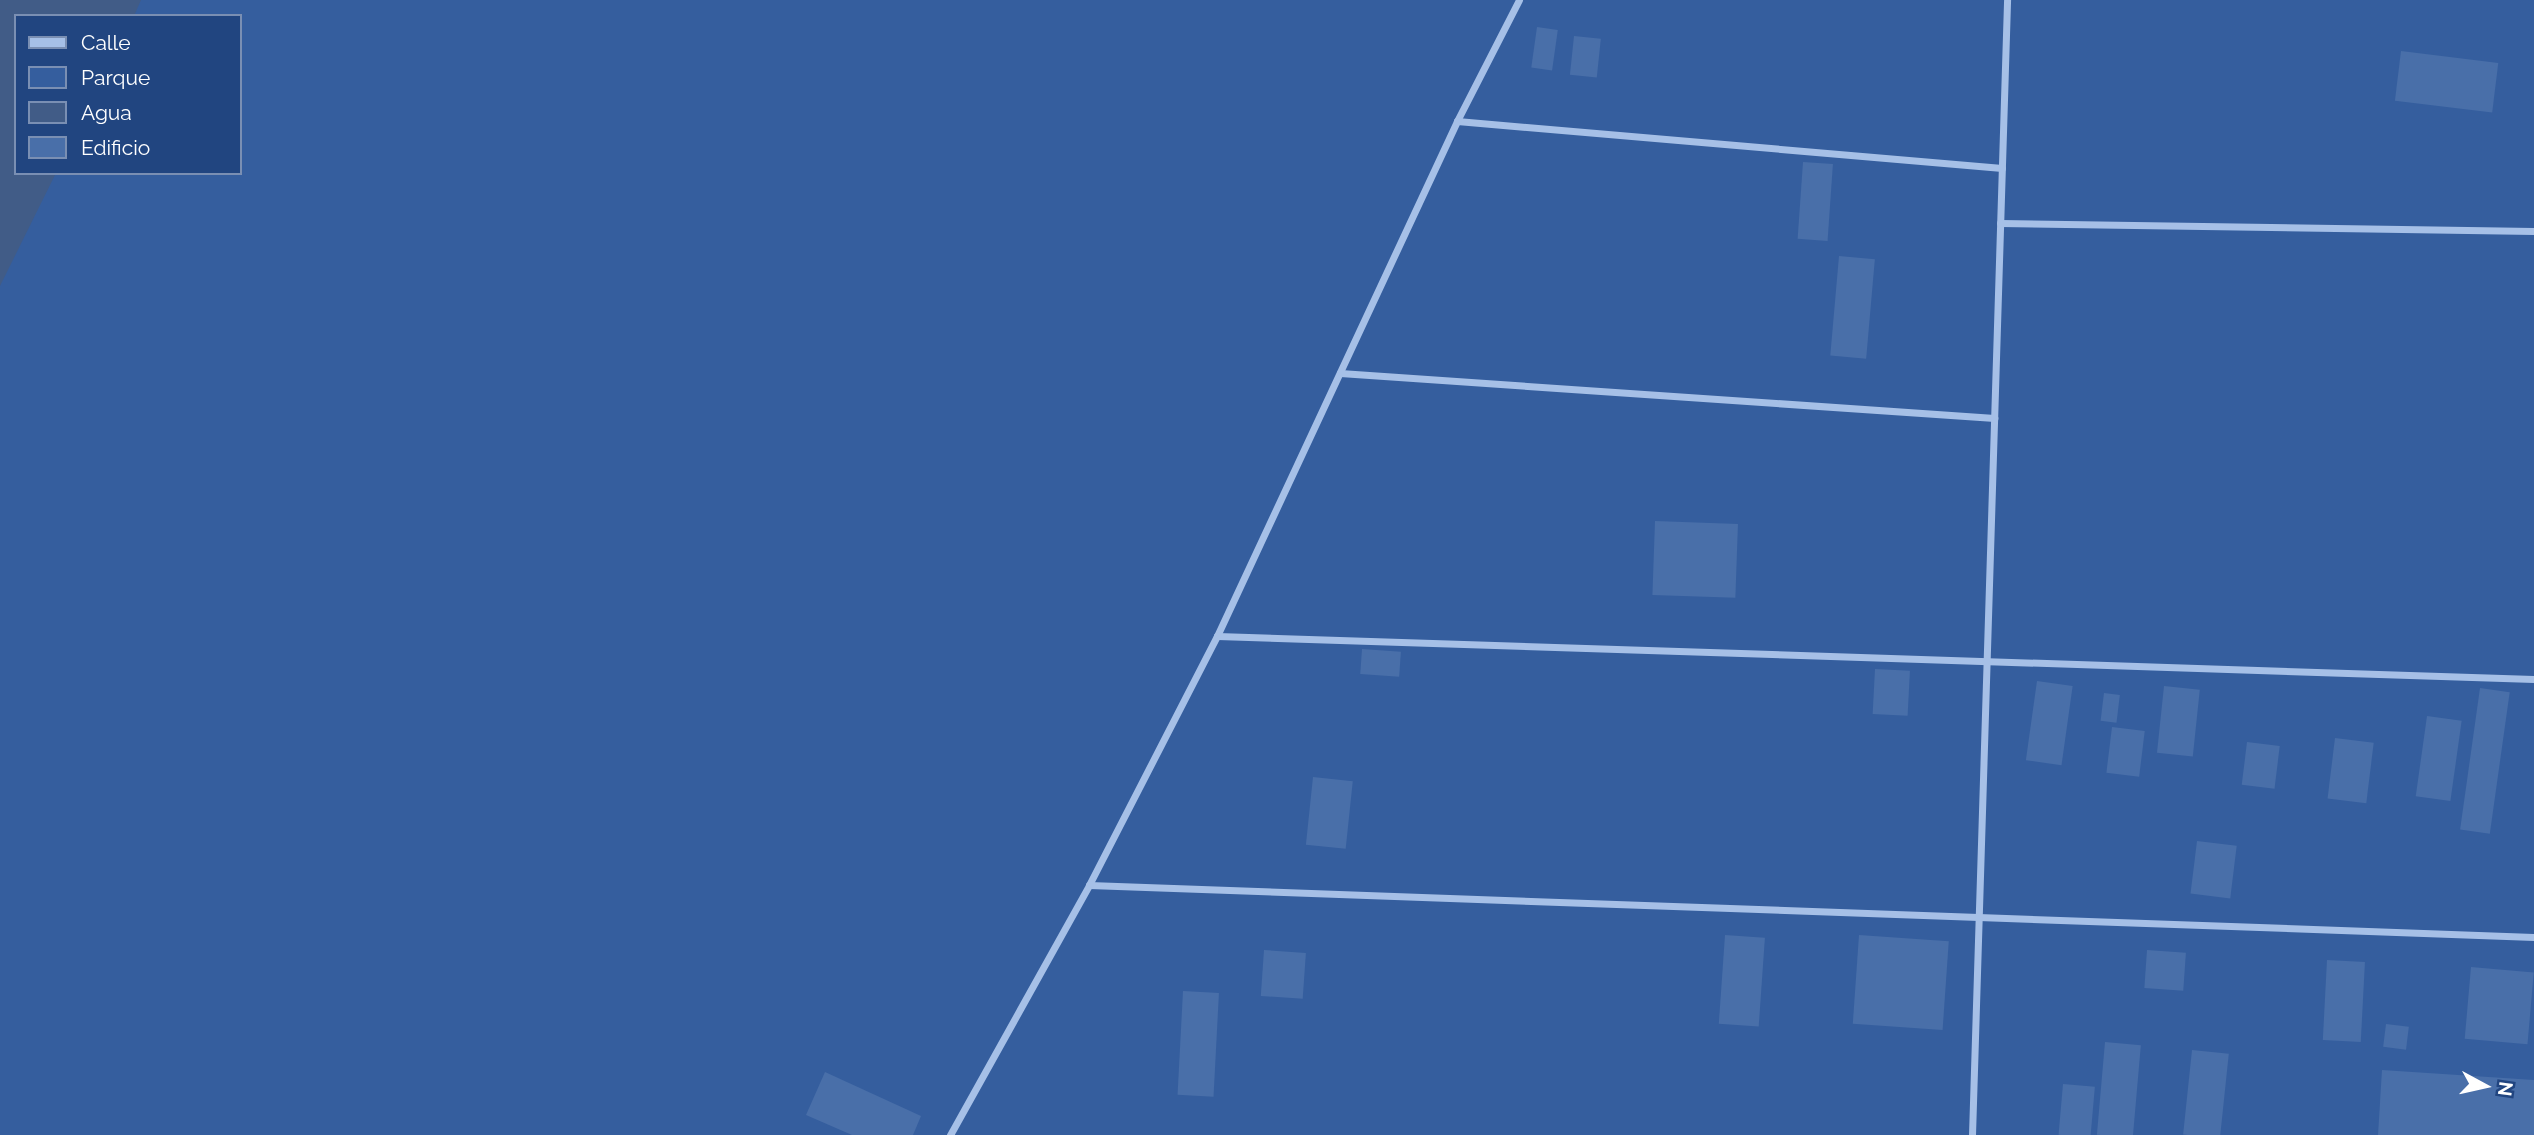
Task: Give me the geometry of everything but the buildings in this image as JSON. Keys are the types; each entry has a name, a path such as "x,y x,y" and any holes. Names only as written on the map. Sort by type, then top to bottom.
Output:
{"street":[{"path":"950,1135 1089,884 1217,636 1457,121 1519,0"},
{"path":"1972,1135 2007,0"},
{"path":"1457,121 2002,168"},
{"path":"2000,223 2534,231"},
{"path":"1340,373 1994,418"},
{"path":"1217,636 2534,679"},
{"path":"1089,884 2534,937"}],"green space":[{"path":"0,0 2534,0 2534,1135 0,1135"}],"water":[{"path":"0,0 141,0 135,14 14,14 14,175 55,175 0,286"}]}
